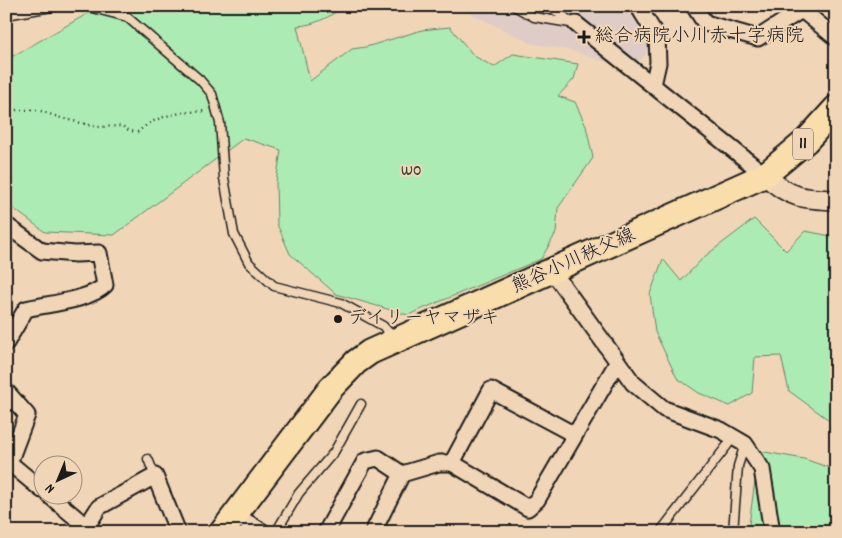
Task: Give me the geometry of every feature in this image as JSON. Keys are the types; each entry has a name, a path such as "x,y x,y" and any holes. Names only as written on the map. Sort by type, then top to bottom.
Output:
{"main road":[{"name":"熊谷小川秩父線","path":"229,523 345,372 370,352 553,272 765,175 806,141 836,108"}],"street":[{"path":"638,6 656,37 658,63 653,86"},
{"path":"694,6 705,23 758,38 800,8 836,38"},
{"path":"576,24 765,175 779,189 795,197 836,200"},
{"path":"6,225 42,251 75,254 99,253 105,285 100,290 85,296 26,309 6,343"},
{"path":"553,272 633,383 664,409 722,430 739,441 762,469 772,532"},
{"path":"373,532 402,474 439,463 452,463 528,508 537,500 617,363"},
{"path":"452,463 491,390 575,435"},
{"path":"6,391 27,415 8,462 32,482"},
{"path":"326,532 366,461 378,458 402,474"},
{"path":"62,506 90,529 99,507 154,476 178,532"},
{"path":"229,523 263,532"}],"lane":[{"path":"6,15 57,6"},
{"path":"85,6 127,17 200,80 212,94 218,110 224,178 234,234 249,264 274,286 340,303 382,326 397,340"},
{"path":"514,6 534,18 576,24"},
{"path":"549,6 576,24"},
{"path":"276,532 298,493 334,452 361,404"},
{"path":"660,532 739,441"},
{"path":"733,532 739,441"},
{"path":"148,459 154,476"}],"path":[{"path":"6,110 38,110 97,127 122,126 130,132 138,132 148,123 169,114 218,110"}],"shaded area":[{"name":"総合病院小川赤十字病院","path":"455,6 629,6 648,31 649,49 642,59 619,66 569,50 533,44"}],"green space":[{"name":"wo","path":"101,6 344,6 322,20 297,26 310,81 352,49 366,47 422,30 450,27 474,56 494,67 513,54 578,64 574,79 558,96 575,102 586,126 593,158 558,208 556,233 541,259 408,315 336,294 290,254 277,224 276,182 281,150 244,138 114,235 45,232 6,203 6,60"},
{"path":"754,219 786,251 805,231 836,237 836,425 789,391 781,356 755,357 752,393 730,406 699,393 677,378 655,332 650,294 663,259 681,281 704,257"},
{"path":"759,451 804,459 836,470 836,532 748,532"}],"place":[{"name":"総合病院小川赤十字病院","path":"584,37"},
{"name":"デイリーヤマザキ","path":"338,319"}]}
